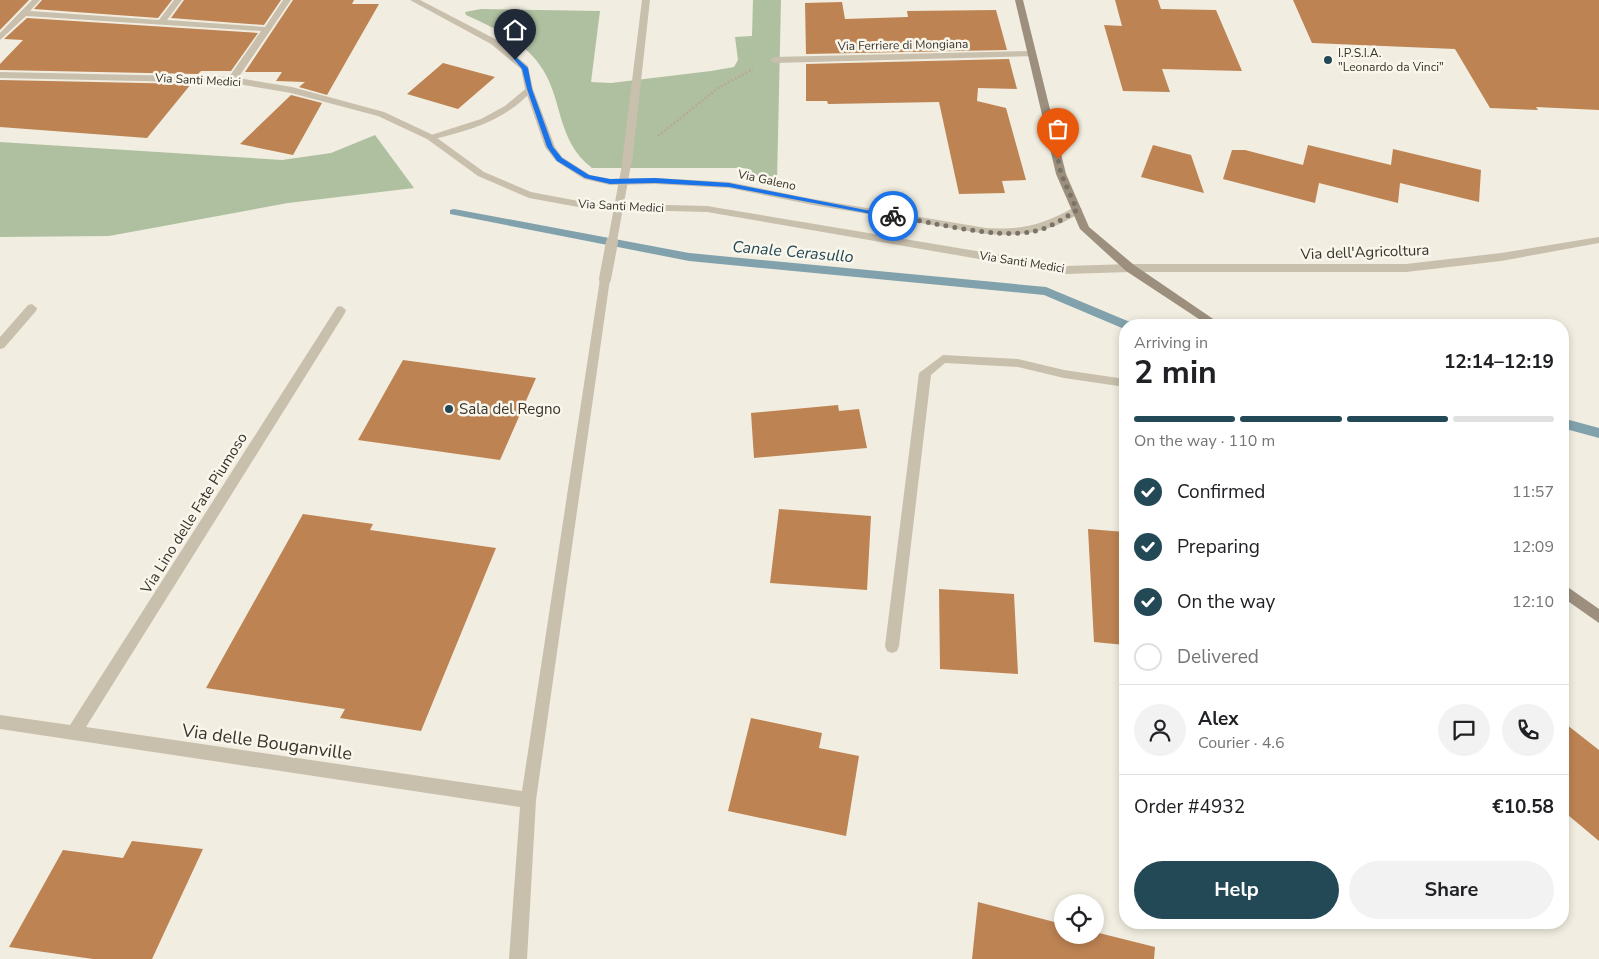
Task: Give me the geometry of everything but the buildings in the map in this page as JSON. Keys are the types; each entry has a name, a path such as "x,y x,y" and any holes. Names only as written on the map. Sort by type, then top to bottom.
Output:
{"street":[{"path":"0,38 36,0"},
{"path":"162,21 178,0"},
{"path":"232,80 265,29 287,0"},
{"name":"Via Galeno","path":"414,0 494,42 525,68 530,89 550,147 559,159 587,177 610,182 655,180 729,185 813,202 986,231 1012,233 1035,231 1051,226 1077,210"},
{"path":"518,959 528,800 605,279 627,162 646,0"},
{"path":"1019,0 1061,174 1085,229 1130,268 1208,319"},
{"path":"23,13 265,29"},
{"name":"Via Ferriere di Mongiana","path":"774,60 1032,54"},
{"name":"Via Santi Medici","path":"0,75 232,80 292,90 381,114 430,137 481,174 521,191 589,206 707,209 1066,270 1130,268"},
{"path":"430,137 452,133 492,118 508,109 530,89"},
{"name":"Via dell'Agricoltura","path":"1130,268 1406,268 1501,257 1599,240"},
{"path":"0,345 32,308"},
{"name":"Via Lino delle Fate Piumoso","path":"74,733 341,310"},
{"path":"892,646 925,373 943,359 1018,363 1064,374 1119,381"},
{"path":"1569,594 1599,617"},
{"name":"Via delle Bouganville","path":"0,722 528,800"}],"path":[{"path":"627,162 718,88 740,75 774,60"}],"green space":[{"path":"753,0 781,0 777,182 769,183 744,168 592,168 580,157 572,145 553,90 547,77 532,55 515,41 496,29 466,15 465,12 481,9 600,11 591,82 611,83 734,67 738,60 735,37 752,36"},
{"path":"375,135 414,188 288,203 109,236 0,237 0,142 282,160 331,153"}],"waterway":[{"name":"Canale Cerasullo","path":"454,212 689,257 1046,291 1119,322"},
{"name":"Canale Cerasullo","path":"1569,425 1599,433"}],"way so far":[{"path":"893,216 986,231 1012,233 1035,231 1051,226 1077,210 1061,174 1058,159"}],"place":[{"name":"I.P.S.I.A. \"Leonardo da Vinci\"","path":"1328,60"},
{"name":"Sala del Regno","path":"449,409"}],"route":[{"path":"515,60 525,68 530,89 550,147 559,159 587,177 610,182 655,180 729,185 893,216"}]}
